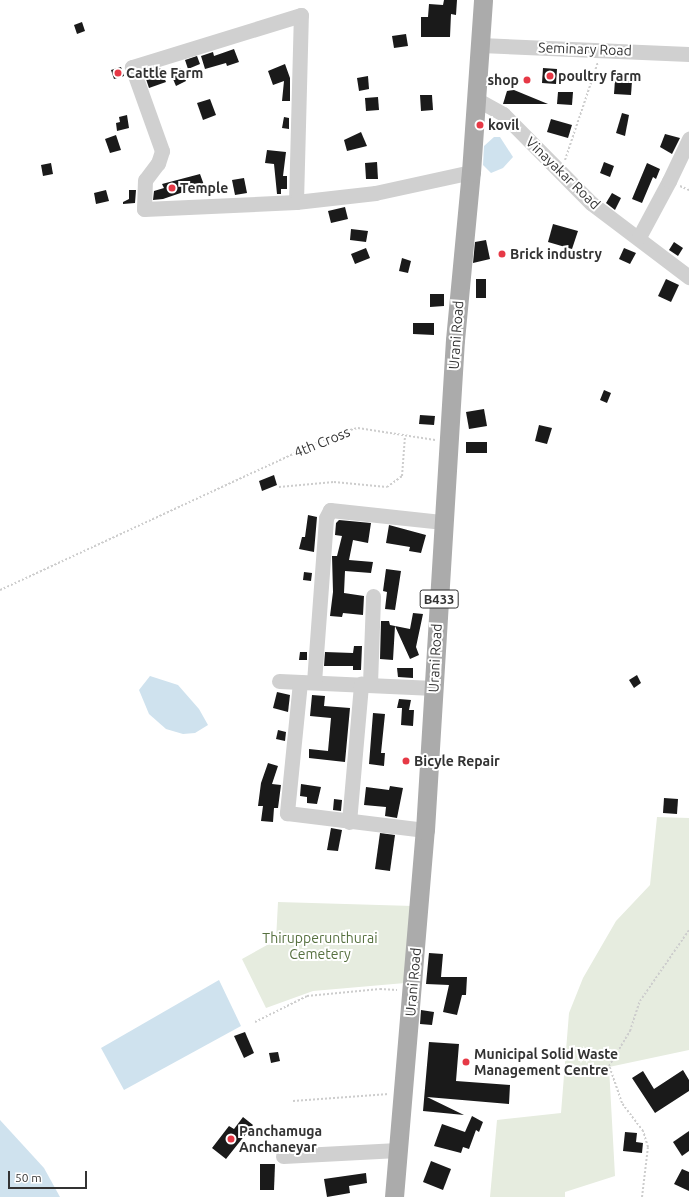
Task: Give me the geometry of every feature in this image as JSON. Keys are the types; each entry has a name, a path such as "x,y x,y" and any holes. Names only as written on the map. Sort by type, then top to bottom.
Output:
{"main road":[{"name":"Urani Road","path":"394,1197 425,830 455,340 471,172 483,0"}],"street":[{"path":"296,202 301,15 132,67 162,151 158,163 145,180 144,209 296,202 375,193 471,172"},
{"name":"Seminary Road","path":"480,45 602,49 689,54"},
{"name":"Vinayakar Road","path":"476,99 503,114 560,174 591,203 639,237 689,277"},
{"path":"639,237 670,181 689,139"},
{"path":"425,830 349,822 287,813 307,682 326,518 330,510 443,522"},
{"path":"349,822 365,684 373,596"},
{"path":"279,682 365,684 434,688"},
{"path":"283,1156 398,1150"}],"path":[{"path":"560,174 586,105 602,49"},
{"name":"4th Cross","path":"0,590 224,484 346,431 358,428 449,442"},
{"path":"279,488 334,482 387,487 402,476 405,436"},
{"path":"642,1197 648,1147 643,1131 622,1103 609,1066 630,1031 640,1001 689,930"},
{"path":"255,1022 307,996 380,989 412,992"},
{"path":"293,1101 402,1093"}],"green space":[{"path":"657,817 689,818 689,1050 609,1067 615,1176 565,1192 565,1197 490,1197 497,1120 561,1113 569,1013 583,978 616,921 650,885"},
{"name":"Thirupperunthurai Cemetery","path":"278,902 413,906 405,983 313,991 266,1008 242,959 276,940"}],"water":[{"path":"494,137 500,137 513,157 503,168 491,173 483,165 484,146"},
{"path":"150,676 178,685 199,709 208,725 195,733 183,734 166,729 149,714 139,690"},
{"path":"219,980 241,1026 124,1090 101,1048"},
{"path":"0,1120 44,1168 60,1197 0,1197"}],"building":[{"path":"444,0 457,0 456,15 451,14 450,37 421,37 421,17 428,17 429,4 443,5"},
{"path":"82,22 85,31 77,34 74,25"},
{"path":"406,34 408,46 394,48 392,36"},
{"path":"234,49 239,62 227,66 226,63 205,69 201,56 213,52 214,56"},
{"path":"197,56 200,64 188,69 185,60"},
{"path":"285,64 290,78 290,101 282,101 284,81 273,85 268,71"},
{"name":"Cattle Farm","path":"121,67 124,76 114,79 111,70"},
{"path":"160,68 166,82 149,88 144,73"},
{"path":"181,68 186,81 176,86 170,72"},
{"name":"poultry farm","path":"543,68 557,69 556,84 542,83"},
{"path":"368,76 369,89 359,91 357,78"},
{"path":"615,80 632,81 631,95 614,94"},
{"path":"514,90 548,104 503,104 507,91"},
{"name":"poultry farm","path":"558,92 573,92 572,105 557,104"},
{"path":"420,95 432,95 433,110 421,111"},
{"path":"378,97 379,110 366,111 365,98"},
{"path":"210,99 216,115 203,120 197,103"},
{"path":"622,113 629,115 625,136 616,133"},
{"path":"127,115 129,128 117,131 116,123 120,122 119,117"},
{"path":"284,117 289,118 289,129 282,128"},
{"path":"551,119 572,125 568,138 547,132"},
{"path":"361,132 367,146 347,151 344,140"},
{"path":"665,134 680,138 672,154 660,147"},
{"path":"116,135 121,150 110,153 105,139"},
{"path":"267,150 286,152 283,176 287,176 287,189 281,189 281,194 277,194 274,164 265,163"},
{"path":"377,162 378,179 366,179 365,163"},
{"path":"604,162 614,166 610,177 600,173"},
{"path":"51,163 53,174 43,176 41,165"},
{"path":"647,163 660,169 656,179 653,177 642,203 632,199"},
{"path":"200,174 204,185 163,199 153,200 154,191 164,188 162,184"},
{"path":"244,178 247,193 235,195 232,180"},
{"path":"106,190 109,201 96,204 94,193"},
{"path":"129,190 136,190 135,203 123,204 123,202 129,199"},
{"path":"612,193 621,198 615,210 606,203"},
{"path":"345,207 348,219 331,223 328,211"},
{"path":"553,224 578,231 572,249 548,242"},
{"path":"351,229 368,231 366,242 350,240"},
{"path":"486,240 490,259 473,263 475,242"},
{"path":"674,242 683,248 678,256 669,250"},
{"path":"366,248 370,258 355,264 351,254"},
{"path":"624,248 636,253 630,264 619,259"},
{"path":"402,258 411,261 408,273 399,271"},
{"path":"476,279 486,279 486,298 476,298"},
{"path":"666,279 679,285 671,302 658,296"},
{"path":"430,294 444,294 444,306 430,307"},
{"path":"413,323 434,323 434,335 413,334"},
{"path":"604,390 611,393 607,403 600,400"},
{"path":"484,409 487,426 469,429 466,412"},
{"path":"420,415 435,416 434,425 419,424"},
{"path":"539,425 552,428 547,444 535,441"},
{"path":"466,442 487,442 487,453 466,453"},
{"path":"274,475 277,485 262,491 259,481"},
{"path":"308,515 317,517 314,552 299,549 302,537 305,537"},
{"path":"339,520 371,523 368,543 353,540 349,560 373,562 371,573 345,571 344,593 364,596 363,615 343,613 342,617 330,616 333,592 332,556 337,556 342,536 335,535 336,523"},
{"path":"389,525 426,535 421,553 409,551 410,547 386,543"},
{"path":"386,569 401,571 395,610 385,609 387,592 383,591"},
{"path":"304,572 312,573 311,581 303,580"},
{"path":"413,613 423,614 416,647 419,655 410,659 395,626 410,629"},
{"path":"381,621 389,621 390,625 395,626 393,660 380,659"},
{"path":"354,646 362,646 361,670 353,670 353,666 324,666 325,652 353,653"},
{"path":"300,652 307,652 307,660 299,660"},
{"path":"397,668 413,668 413,678 398,677"},
{"path":"637,675 641,683 634,688 629,680"},
{"path":"277,692 290,695 288,712 273,708"},
{"path":"312,695 325,696 324,706 350,708 345,762 309,758 309,749 328,751 331,718 310,716"},
{"path":"399,699 411,700 409,710 414,710 413,726 401,725 402,708 397,708"},
{"path":"373,713 385,714 381,753 385,753 384,766 369,764"},
{"path":"278,730 286,732 285,741 276,739"},
{"path":"268,763 278,766 272,784 281,785 278,808 274,808 273,822 261,821 263,806 258,806 261,783"},
{"path":"301,784 321,787 317,804 307,803 307,797 300,796"},
{"path":"390,786 403,788 397,818 385,816 386,807 364,805 366,787 389,790"},
{"path":"664,798 678,799 677,814 663,813"},
{"path":"334,799 342,800 341,811 333,810"},
{"path":"331,828 342,830 338,851 327,850"},
{"path":"380,833 395,835 390,871 375,869"},
{"path":"429,953 443,954 441,977 467,977 466,995 462,995 457,1015 443,1012 449,985 426,984"},
{"path":"421,1010 434,1012 432,1025 420,1024"},
{"path":"245,1032 254,1053 244,1058 234,1036"},
{"path":"429,1042 459,1044 456,1081 510,1085 509,1104 427,1097 464,1115 423,1111"},
{"path":"278,1052 280,1061 271,1063 269,1053"},
{"path":"683,1070 689,1080 689,1091 655,1113 632,1078 643,1071 654,1089"},
{"path":"472,1116 483,1122 479,1132 476,1130 469,1149 463,1147 461,1153 434,1146 442,1124 465,1132"},
{"name":"Panchamuga Anchaneyar","path":"243,1117 253,1125 226,1159 212,1148 229,1126 234,1129"},
{"path":"689,1131 689,1151 682,1156 673,1142"},
{"path":"625,1132 637,1133 636,1142 643,1143 642,1153 623,1151"},
{"path":"431,1161 451,1169 443,1190 423,1182"},
{"path":"260,1164 275,1164 274,1190 260,1190"},
{"path":"682,1169 689,1172 689,1191 674,1184"},
{"path":"366,1173 367,1183 349,1186 350,1193 327,1197 324,1179"}],"place":[{"name":"Cattle Farm","path":"118,73"},
{"name":"poultry farm","path":"550,76"},
{"name":"shop","path":"527,80"},
{"name":"kovil","path":"480,125"},
{"name":"Temple","path":"172,188"},
{"name":"Brick industry","path":"502,254"},
{"name":"Bicyle Repair","path":"406,761"},
{"name":"Municipal Solid Waste Management Centre","path":"466,1062"},
{"name":"Panchamuga Anchaneyar","path":"231,1139"}]}
